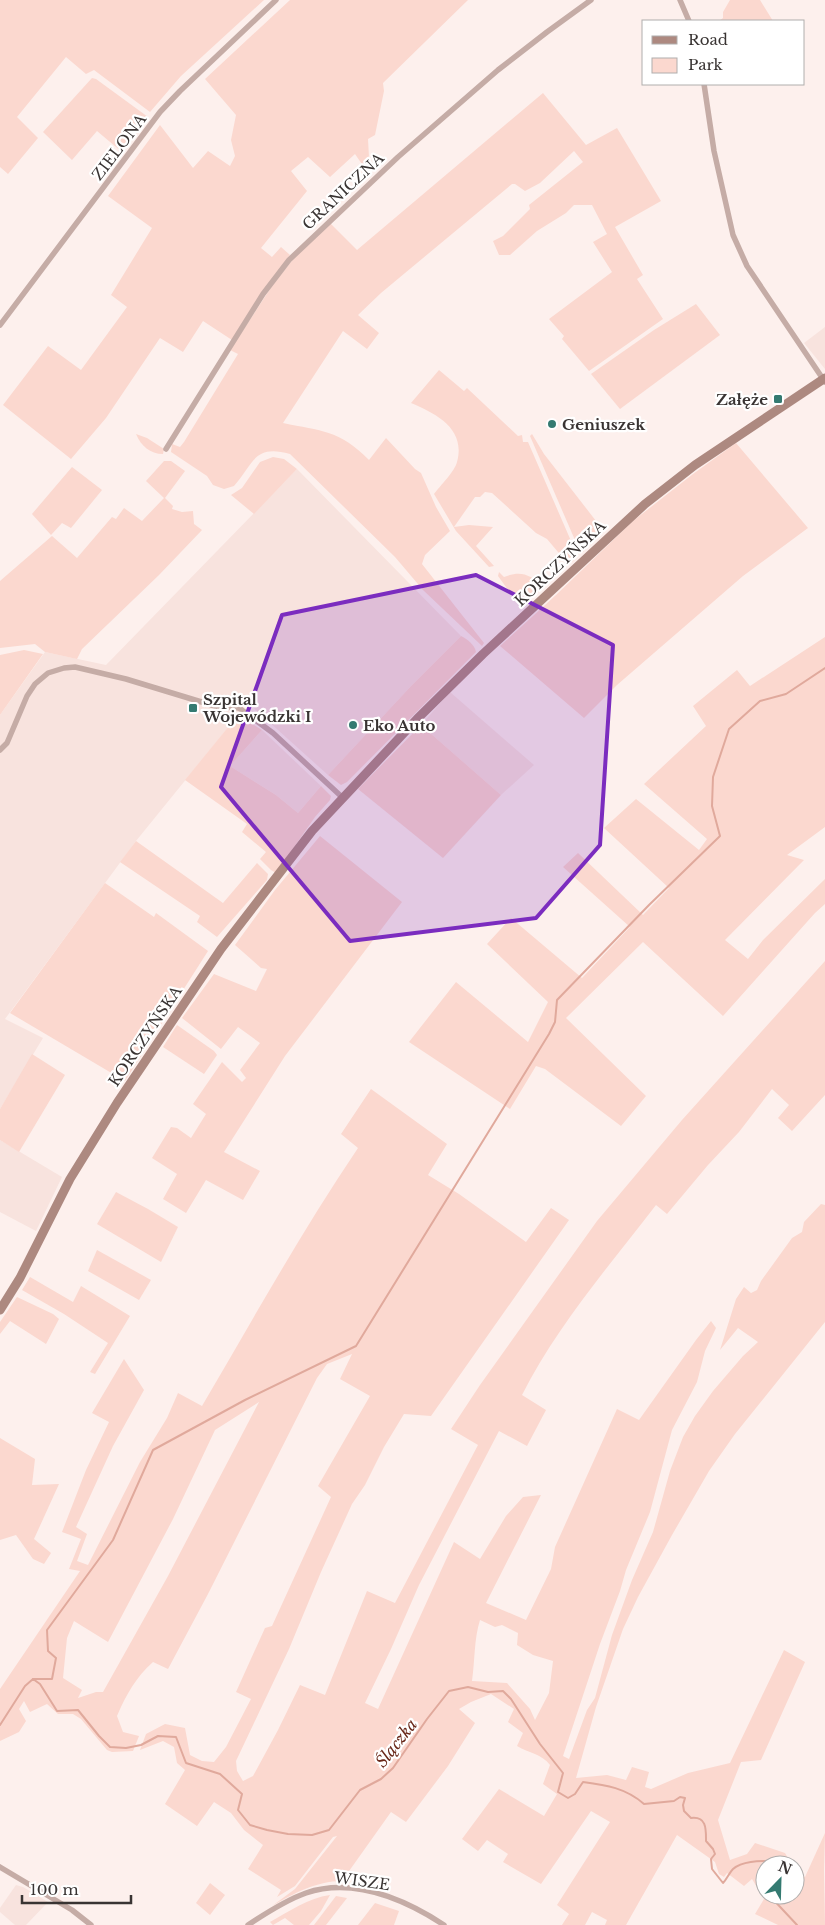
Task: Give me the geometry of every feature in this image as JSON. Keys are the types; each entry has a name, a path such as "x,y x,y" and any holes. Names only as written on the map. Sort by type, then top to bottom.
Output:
{"main road":[{"name":"KORCZYŃSKA","path":"0,1310 20,1278 77,1166 161,1035 220,949 312,831 417,719 483,654 645,504 695,465 824,380"}],"street":[{"name":"ZIELONA","path":"0,325 160,112 276,0"},
{"name":"GRANICZNA","path":"166,449 263,294 289,260 398,157 498,70 591,0"},
{"path":"680,0 689,20"},
{"path":"704,85 714,152 733,235 747,266 824,380"},
{"path":"0,750 9,738 27,696 35,684 48,673 75,667 126,678 218,708 239,708 274,733 343,798"},
{"path":"0,1867 72,1910 91,1925"},
{"name":"WISZE","path":"248,1925 304,1894 334,1887 374,1892 394,1898 410,1904 444,1925"}],"highlighted area":[{"path":"476,575 613,645 600,845 536,918 350,941 221,787 282,615"}],"shaded area":[{"path":"825,327 825,369 804,343"},
{"path":"297,469 461,636 412,685 328,775 248,703 136,841 5,1019 43,1038 0,1109 0,715 45,652 106,665"},
{"path":"450,692 534,765 501,795 421,725"},
{"path":"262,730 321,786 298,813 276,795 230,766"},
{"path":"0,1140 62,1177 36,1231 0,1212"},
{"path":"16,1885 23,1887 48,1902 26,1925 15,1925 0,1912 0,1908"}],"green space":[{"path":"0,0 264,0 181,76 150,112 94,70 86,74 66,57 17,117 38,138 8,174 0,167"},
{"path":"290,0 468,0 383,83 384,91 375,135 368,139 370,176 355,154 330,177 308,157 291,171 307,191 261,248 272,257 281,247 290,255 267,286 232,340 203,321 183,352 160,338 106,418 71,459 3,405 48,346 81,370 127,307 111,295 152,228 108,196 160,125 193,168 208,151 230,166 235,156 231,140 236,115 205,79"},
{"path":"730,0 760,0 772,20 720,20 723,18 723,12"},
{"path":"92,78 148,117 122,152 97,131 72,160 43,132"},
{"path":"543,93 586,145 617,128 661,201 615,227 643,275 637,279 663,319 589,371 562,339 564,336 549,319 612,272 593,242 607,234 592,205 574,205 566,213 537,231 510,255 499,255 493,241 503,236 530,209 529,205 583,162 574,151 540,183 525,191 512,184 381,293 358,315 379,333 367,349 343,331 283,423 319,430 339,437 359,450 369,460 386,438 421,473 436,507 450,531 425,555 422,564 484,643 482,646 423,590 395,557 290,454 269,452 262,454 251,463 234,486 224,489 213,485 207,476 171,452 172,444 180,447 184,442 238,354 230,350 272,286 294,258 330,223 357,250"},
{"path":"696,304 720,335 620,409 591,374 654,330"},
{"path":"439,370 464,391 467,388 518,436 522,435 523,442 528,442 578,557 569,565 547,539 536,533 492,493 485,492 480,497 475,497 454,527 469,525 493,527 476,546 494,566 489,567 456,531 434,494 456,466 459,450 457,440 447,424 430,412 411,403"},
{"path":"136,434 147,438 164,449 163,454 154,453 146,448"},
{"path":"532,434 544,454 603,530 605,528 606,530 581,554 530,436"},
{"path":"736,443 808,528 743,576 617,685 584,718 500,646 633,521"},
{"path":"273,457 284,459 297,469 254,514 231,495 242,488 260,462"},
{"path":"164,461 171,461 185,471 165,498 173,506 172,509 182,512 193,511 194,524 202,530 159,575 82,649 77,659 45,652 35,644 0,648 0,581 52,536 77,558 112,517 116,519 124,508 142,521 164,498 146,481"},
{"path":"72,467 102,490 71,528 62,523 51,535 32,514"},
{"path":"499,572 504,577 516,574 525,575 544,586 522,609 498,576"},
{"path":"461,636 472,645 476,652 347,782 341,785 328,775 412,685"},
{"path":"825,637 825,827 787,855 804,860 725,940 748,959 763,940 825,879 825,904 723,1016 643,942 566,1018 646,1096 621,1126 545,1069 536,1066 510,1109 409,1042 456,982 528,1042 548,1002 487,944 511,918 582,978 630,927 563,867 578,853 643,915 669,888 604,828 636,799 699,850 707,839 644,784 706,726 693,706 737,670 750,686"},
{"path":"24,650 43,654 0,715 0,655"},
{"path":"238,715 262,730 230,766 276,795 298,813 321,786 331,796 330,800 315,817 276,873 260,859 266,852 242,832 247,824 185,780"},
{"path":"421,725 501,795 443,858 358,789"},
{"path":"320,836 402,902 285,1056 224,1152 260,1171 243,1200 206,1180 186,1213 163,1199 177,1174 152,1158 171,1127 177,1128 191,1138 206,1114 193,1104 222,1062 242,1082 246,1078 240,1070 260,1043 238,1027 221,1049 182,1018 214,974 256,991 267,969 261,968 235,945 275,890"},
{"path":"136,841 223,903 257,863 268,874 267,880 217,937 197,922 200,916 120,862"},
{"path":"105,883 154,917 156,913 208,951 125,1081 10,1013"},
{"path":"825,961 825,1095 792,1131 778,1118 789,1105 772,1089 739,1132 708,1165 667,1214 656,1205 584,1297 551,1345 522,1395 546,1410 527,1446 499,1431 419,1585 365,1703 378,1709 454,1542 480,1559 506,1516 523,1497 541,1495 486,1603 526,1620 551,1569 555,1547 617,1409 639,1420 711,1321 716,1328 705,1351 697,1382 672,1430 650,1512 626,1570 563,1756 569,1759 587,1710 595,1698 612,1635 632,1580 653,1532 670,1471 683,1437 713,1391 743,1356 758,1342 738,1328 720,1350 736,1299 744,1287 751,1293 757,1290 761,1281 792,1238 802,1232 804,1222 821,1204 825,1205 825,1322 735,1434 709,1471 638,1597 623,1629 596,1707 576,1778 607,1775 626,1780 632,1767 649,1772 645,1787 651,1789 688,1773 730,1763 784,1650 805,1662 761,1760 741,1762 718,1820 730,1860 747,1854 755,1843 786,1855 755,1855 755,1884 752,1879 744,1886 727,1873 724,1877 719,1874 715,1862 677,1835 626,1925 605,1925 607,1920 592,1912 585,1925 562,1925 569,1914 557,1905 610,1822 591,1811 541,1884 503,1862 508,1854 487,1840 478,1851 462,1839 499,1789 544,1816 557,1794 543,1784 550,1765 547,1761 517,1746 523,1733 508,1722 514,1709 491,1694 459,1709 475,1723 448,1766 406,1822 391,1812 342,1881 314,1886 272,1906 295,1889 337,1836 333,1837 295,1886 277,1897 281,1890 248,1869 263,1845 244,1830 231,1813 214,1802 197,1826 165,1804 185,1770 177,1763 174,1747 163,1741 140,1750 146,1734 165,1724 185,1728 190,1755 202,1761 214,1762 226,1747 251,1699 236,1692 265,1628 272,1626 331,1497 318,1486 370,1396 340,1379 352,1354 327,1364 317,1378 168,1669 153,1662 141,1674 128,1694 117,1716 123,1732 139,1736 133,1751 112,1752 107,1750 81,1719 73,1714 58,1714 47,1704 30,1712 24,1701 19,1709 26,1721 19,1732 0,1741 0,1689 80,1571 69,1569 81,1539 62,1532 86,1470 109,1422 92,1413 124,1359 144,1390 113,1446 76,1527 87,1534 77,1561 88,1565 140,1462 167,1418 178,1393 202,1406 297,1243 358,1148 341,1134 371,1089 447,1144 428,1175 459,1194 526,1242 551,1208 569,1220 431,1416 404,1414 384,1447 365,1485 352,1504 289,1649 236,1761 237,1771 243,1781 253,1776 300,1685 325,1695 367,1591 395,1603 478,1445 451,1429 480,1385 597,1221 682,1120","holes":["259,1402 168,1576 103,1692 96,1692 78,1698 82,1690 63,1678 67,1638 74,1621 108,1642 173,1519 215,1430","480,1620 495,1627 502,1625 518,1633 517,1645 533,1655 553,1661 549,1693 535,1720 530,1709 507,1683 472,1681"]},
{"path":"177,1025 217,1055 204,1074 163,1047"},
{"path":"32,1054 65,1075 19,1152 0,1140 0,1109"},
{"path":"116,1192 178,1227 161,1262 97,1224"},
{"path":"97,1250 151,1280 139,1300 88,1271"},
{"path":"30,1277 73,1302 81,1286 130,1316 95,1374 90,1372 108,1343 64,1314 22,1290"},
{"path":"17,1297 53,1314 59,1319 46,1344 10,1321 0,1334 0,1322"},
{"path":"0,1438 35,1459 32,1485 59,1484 34,1539 51,1553 44,1564 33,1559 16,1535 0,1540"},
{"path":"825,1833 825,1925 778,1925 755,1914 760,1905 805,1905 805,1877"},
{"path":"210,1883 225,1895 210,1915 196,1903"},
{"path":"330,1895 321,1911 309,1925 294,1925 285,1918 273,1925 270,1922 307,1902"},
{"path":"336,1896 347,1898 326,1925 314,1925"},
{"path":"375,1903 399,1911 394,1925 358,1925"}],"waterway":[{"path":"33,1679 52,1679 56,1658 48,1651 47,1630 113,1540 153,1450 245,1400 356,1346 549,1034 555,1022 557,1000 649,905 720,836 712,806 713,777 729,729 760,701 786,694 825,668"},
{"name":"Ślączka","path":"0,1725 25,1686 33,1679 40,1684 57,1711 78,1710 110,1747 126,1748 141,1745 158,1736 176,1737 186,1763 220,1774 242,1794 238,1810 250,1825 288,1834 312,1835 329,1830 360,1790 381,1779 393,1768 449,1691 468,1687 488,1692 503,1691 511,1699 540,1744 563,1773 558,1792 568,1798 575,1794 583,1782 608,1786 623,1791 644,1804 674,1801 680,1797 685,1798 684,1811 691,1818 703,1821 706,1841 715,1854 711,1859 712,1869 723,1883 737,1866 755,1862"},
{"name":"Ślączka","path":"778,1905 797,1925"}],"place":[{"name":"Załęże","path":"778,399"},
{"name":"Geniuszek","path":"552,424"},
{"name":"Szpital Wojewódzki I","path":"193,708"},
{"name":"Eko Auto","path":"353,725"}]}
